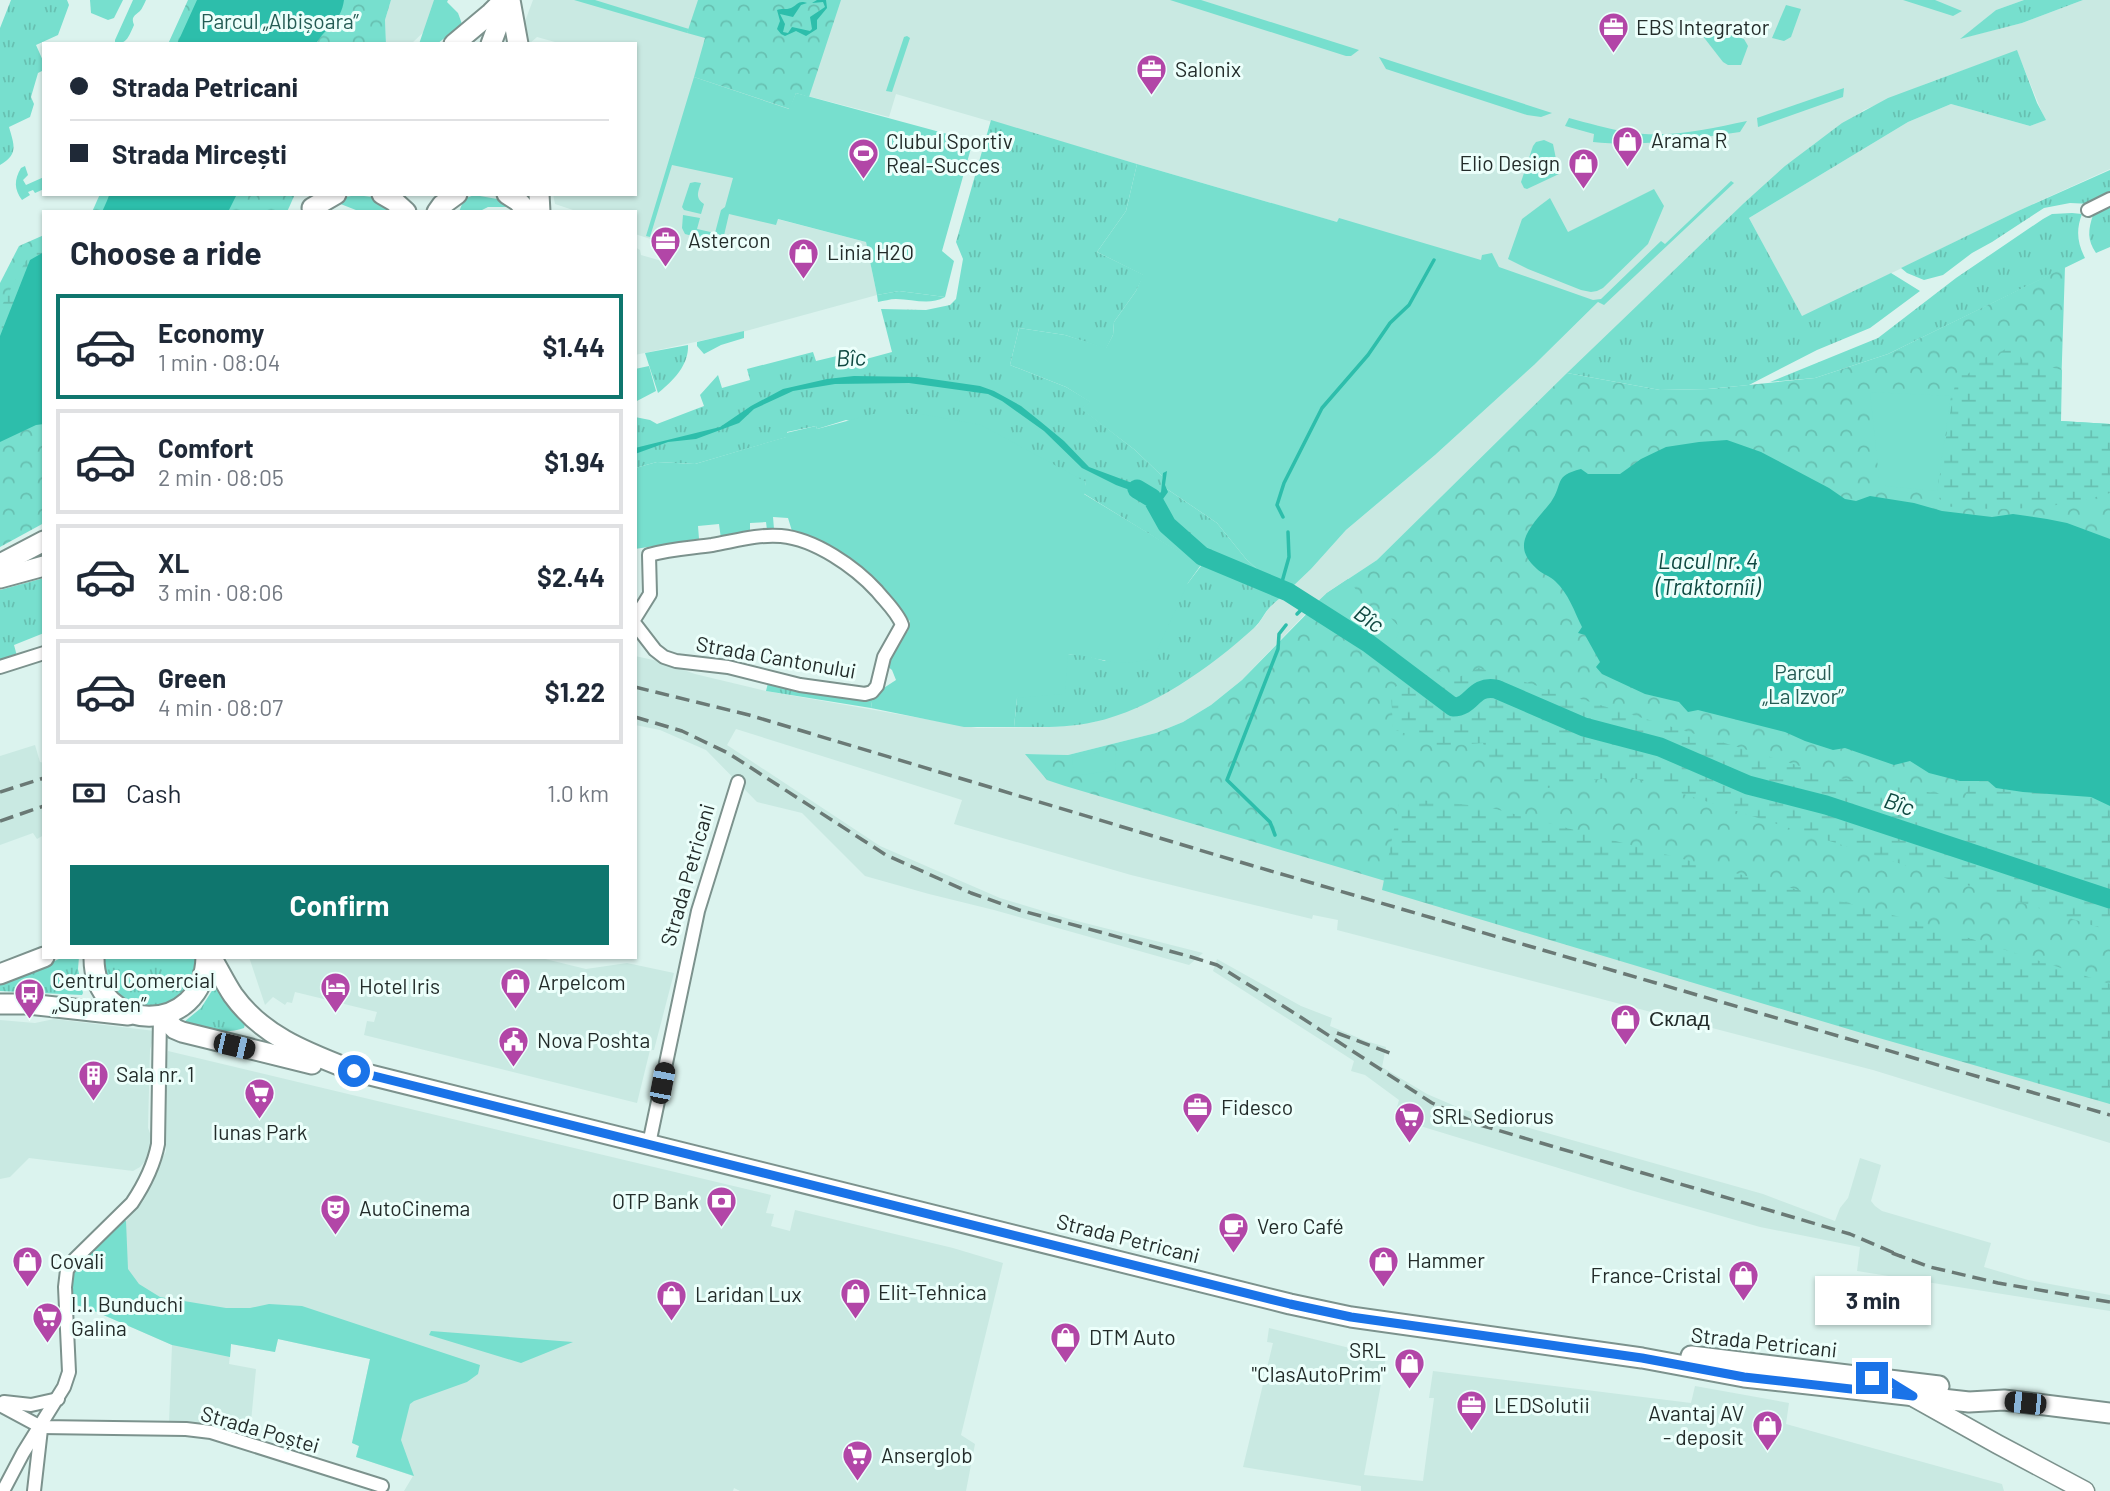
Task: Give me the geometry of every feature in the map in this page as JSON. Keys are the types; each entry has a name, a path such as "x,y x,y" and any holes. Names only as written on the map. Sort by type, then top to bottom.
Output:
{"main road":[{"path":"456,42 507,0"},
{"path":"492,42 507,0"},
{"path":"507,0 518,42"},
{"path":"313,205 331,196"},
{"path":"385,196 404,210"},
{"path":"438,210 454,196"},
{"path":"509,196 526,210"},
{"path":"0,564 42,542"},
{"path":"25,551 20,564 34,569"},
{"path":"0,578 34,569"},
{"path":"0,974 42,958"},
{"path":"94,959 99,985 108,999 122,1010 138,1016"},
{"path":"0,1004 161,1016 187,1003 196,993 202,981 206,959"},
{"name":"Strada Petricani","path":"212,959 233,995 263,1026 302,1051 354,1071"},
{"name":"Strada Petricani","path":"161,1016 175,1029 210,1040 318,1066 354,1071 1351,1317 1642,1358 1744,1377 1969,1402 2004,1401 2110,1413"},
{"name":"Strada Petricani","path":"1642,1358 1706,1357 1973,1390 2004,1401"},
{"path":"1887,1380 2085,1491"}],"street":[{"path":"2088,210 2110,199"},
{"name":"Strada Cantonului","path":"637,617 650,594 649,555 743,538 781,536 815,547 860,573 902,625 884,657 877,686 872,692 865,694 800,685 728,667 676,661 655,650 637,624"},
{"path":"0,667 42,654"},
{"name":"Strada Petricani","path":"649,1144 698,911 738,782"},
{"path":"4,1491 23,1453 58,1399 69,1371 65,1287 67,1270 132,1203 156,1156 161,1016"},
{"name":"Strada Poștei","path":"0,1403 32,1405 58,1399"},
{"name":"Strada Poștei","path":"0,1403 41,1427 186,1429 211,1432 382,1486"},
{"path":"34,1491 41,1427"}],"shaded area":[{"path":"391,0 448,0 433,23 413,42 386,42 385,20"},
{"path":"533,0 2024,0 1996,10 1962,38 2022,23 2083,0 2110,0 2110,169 1802,317 1749,218 1908,122 1951,104 2030,126 2045,120 2017,51 1928,83 1864,110 1814,144 1744,203 1377,560 1315,604 1290,589 1346,530 1435,455 1534,365 1598,302 1481,264 896,94 889,117 796,93 776,224 777,219 866,242 877,295 746,331 637,355 637,248 641,255 662,261 669,245 637,235 637,210 573,210 555,204 553,196 637,196 637,42 555,42 537,37 531,42 525,42 524,24"},
{"path":"1283,595 1307,612 1242,680 1211,705 1183,722 1156,733 1068,755 1026,754 2110,1091 2110,1143 1873,1070 1337,930 1338,920 1313,915 1312,919 1131,875 954,824 962,800 736,729 727,745 880,846 1000,898 1069,919 1203,953 1189,965 865,876 802,813 757,802 706,750 660,730 637,725 637,656 766,691 977,728 1056,727 1095,722 1257,626 1269,608"},
{"path":"35,745 42,762 42,836 37,839 33,833 0,845 0,756"},
{"path":"250,959 545,959 586,969 627,963 674,973 637,1103 364,1035 367,1021 374,1022 377,1012 295,992 292,1003 287,1002 285,1005 273,997 265,1005"},
{"path":"1217,959 1301,1006 1332,1018 1330,1026 1386,1047 1382,1067 1427,1094 1462,1109 1763,1194 1835,1221 1848,1198 1860,1158 1881,1165 1871,1201 1882,1211 1991,1243 1984,1267 2028,1280 2110,1295 2110,1311 1857,1271 1860,1247 1760,1227 1394,1118 1399,1100 1365,1075 1351,1071 1354,1061 1213,971"},
{"path":"54,1019 155,1031 150,1050 148,1128 154,1144 149,1157 133,1171 29,1158 10,1177 0,1179 0,1020 35,1023"},
{"path":"168,1051 771,1195 766,1213 774,1214 771,1226 790,1231 795,1210 953,1248 1003,1263 961,1435 975,1444 966,1491 740,1491 734,1488 733,1491 404,1491 413,1476 356,1457 359,1446 352,1443 370,1359 278,1339 275,1352 231,1344 229,1364 256,1369 250,1432 169,1423 172,1345 73,1304 72,1275 119,1222 126,1221 144,1200 159,1162 166,1152 164,1077"},
{"path":"1269,1328 1386,1357 1364,1475 1423,1481 1434,1398 1429,1398 1433,1371 1691,1403 1695,1386 1789,1403 1786,1424 2002,1484 2004,1491 1361,1491 1361,1486 1243,1467 1273,1343 1267,1342"}],"green space":[{"path":"11,0 67,0 69,5 58,35 36,45 42,58 42,71 38,73 31,97 34,104 30,117 9,127 13,153 0,165 0,28"},
{"path":"90,0 123,0 114,18 108,20 91,13"},
{"path":"133,0 146,0 134,17 134,25 127,39 123,42 115,40"},
{"name":"Parcul „Albișoara”","path":"188,0 391,0 385,20 386,42 169,42"},
{"path":"434,0 448,0 462,24 440,42 420,42"},
{"path":"574,0 595,0 689,29 687,33"},
{"path":"698,0 841,0 809,97 796,93 790,109 694,77 705,38 687,33"},
{"path":"1170,0 1201,0 1359,50 1346,56"},
{"path":"1903,0 1935,0 1962,11 1953,16"},
{"path":"2024,0 2083,0 2022,23 1960,39 1996,10"},
{"path":"1786,5 1801,9 1791,37 1784,41 1772,38"},
{"path":"1703,27 1744,39 1748,46 1741,65 1728,65 1723,62 1702,35"},
{"path":"904,37 910,38 892,92 886,91"},
{"path":"2017,50 2046,120 2030,126 1951,104 1908,122 1749,218 1802,316 1891,273 1920,291 1870,328 1817,350 1749,385 1660,390 1567,373 1744,203 1785,166 1842,123 1888,98"},
{"path":"1379,57 1552,113 1541,117 1527,115 1386,69"},
{"name":"Clubul Sportiv Real-Succes","path":"694,77 789,109 796,93 973,141 942,251 954,261 945,297 899,291 877,295 866,242 778,219 776,225 729,214 722,244 685,234 682,228 683,215 700,218 697,229 715,233 733,178 672,165 650,237 646,236"},
{"path":"1844,88 1843,97 1758,127 1757,118"},
{"path":"1569,118 1642,134 1687,132 1747,121 1740,132 1630,144 1593,142 1594,134 1565,126"},
{"path":"991,120 1137,164 1126,211 1097,252 1144,275 1114,322 1113,335 1106,349 1065,335 1019,328 1010,365 1066,387 1091,402 1082,409 1135,450 1162,476 1164,487 1217,523 1259,571 1290,589 1270,607 1256,626 1200,672 1137,708 1115,716 1084,724 1014,727 1017,698 1067,655 1080,654 1105,661 1188,583 1201,566 1083,493 1086,482 846,420 817,429 816,426 787,432 787,437 695,464 657,462 637,467 637,417 657,424 704,406 700,395 718,375 722,388 750,380 747,369 813,352 816,361 841,355 844,365 892,352 881,309 926,310 950,305 956,299 963,259 956,242"},
{"path":"1544,140 1553,144 1559,174 1524,188 1521,182 1533,146"},
{"path":"1137,164 1337,222 1339,218 1481,260 1482,255 1492,253 1499,267 1593,300 1601,299 1661,241 1665,244 1731,181 1734,183 1604,305 1598,302 1534,365 1435,455 1346,530 1290,589 1259,571 1217,523 1164,487 1162,476 1135,450 1081,409 1090,402 1066,387 1010,365 1019,328 1065,335 1106,348 1113,335 1114,322 1136,291 1143,275 1097,252 1126,211"},
{"path":"25,166 28,175 23,180 26,185 42,178 42,190 28,192 30,195 22,200 16,188 21,168"},
{"path":"2110,170 2110,193 2091,204 2070,203 2044,208 1972,253 1943,275 1924,280 1901,268 2018,211"},
{"path":"690,183 701,183 698,197 704,204 701,214 684,210 682,207"},
{"path":"1654,189 1664,206 1648,244 1597,291 1581,290 1508,259 1522,219 1550,198 1568,232"},
{"path":"99,196 294,196 288,210 93,210"},
{"path":"351,196 372,197 396,210 356,210 338,203 324,210 336,199"},
{"path":"480,196 503,200 513,207 460,210 464,199"},
{"path":"2110,206 2110,247 2096,253 2090,239 2091,220 2093,215"},
{"path":"2052,214 2082,214 2078,236 2085,258 1888,354 1815,378 1770,382 1878,338 1956,278 2043,219"},
{"path":"42,236 42,524 0,547 0,283 19,246"},
{"path":"42,247 42,271 0,350 0,309 25,262"},
{"name":"Parcul „La Izvor”","path":"2065,267 2060,421 2110,424 2110,1091 1588,941 1065,786 1047,780 1025,754 1068,755 1156,733 1183,722 1211,705 1242,680 1327,593 1377,560 1567,373 1660,390 1709,389 1815,378 1888,354"},
{"path":"899,291 945,297 927,302 896,299 878,302 877,295"},
{"path":"744,331 744,338 704,354 697,346 697,342"},
{"path":"2014,340 2022,360 2062,370 2061,421 2110,424 2110,493 2067,503 2027,508 1942,506 1937,491 1957,372 1968,374 1986,357 1998,356"},
{"path":"688,345 683,366 658,393 645,353"},
{"path":"649,366 656,391 637,401 637,369"},
{"path":"1870,392 1951,396 1937,491 1886,486 1879,478"},
{"path":"873,414 922,414 981,425 1086,482 1084,494 1201,565 1188,583 1153,659 1119,662 1068,655 1065,694 1017,698 1014,727 964,727 871,708 873,695 896,680 887,666 888,661 897,642 908,631 910,621 875,581 810,541 811,536 792,531 788,518 773,517 774,529 767,530 766,522 750,523 750,531 746,534 721,539 719,524 698,526 699,539 637,549 637,467 657,462 695,464 786,437 786,433 816,426 817,429"},
{"path":"42,579 42,634 14,645 17,656 0,663 0,590"},
{"path":"1348,579 1369,607 1391,618 1400,628 1394,644 1386,647 1315,604"},
{"path":"1426,660 1452,680 1479,668 1839,778 1965,798 1972,774 2110,800 2110,931 1624,775 1542,789 1492,771 1483,743 1438,746 1393,729 1391,691"},
{"path":"768,683 812,693 840,693 854,700 873,695 871,708 766,691"},
{"path":"1115,750 1116,770 1074,776 1072,757"},
{"path":"1400,798 1488,807 1926,924 2110,984 2110,1104 1382,890"},
{"path":"59,959 79,959 83,993 0,991 0,984"},
{"path":"102,959 196,959 190,984 182,994 161,1005 137,1005 126,1001 108,984"},
{"path":"215,986 245,1024 244,1028 221,1031 184,1022 201,1008"},
{"path":"126,1221 128,1269 139,1284 160,1297 226,1308 250,1308 269,1304 302,1306 480,1365 478,1374 467,1382 410,1404 401,1440 414,1476 356,1457 359,1446 352,1443 370,1359 278,1339 275,1352 231,1344 230,1357 172,1345 73,1304 69,1285 72,1275 119,1222"},
{"path":"431,1331 573,1342 521,1363 429,1335"}],"water":[{"name":"Parcul „Albișoara”","path":"197,0 344,0 340,14 317,42 178,42"},
{"path":"826,0 827,8 817,20 817,29 806,36 796,31 785,36 781,34 777,29 780,21 777,10 791,8 800,2 807,3 801,5 793,17 780,14 785,24 783,32 788,33 792,27 810,31 810,17 825,7 823,2 812,3"},
{"path":"109,196 236,196 229,210 103,210"},
{"path":"42,253 42,424 0,442 0,336 30,260"},
{"path":"854,376 918,377 980,386 1021,406 1064,441 1089,467 1151,490 1157,495 1161,492 1163,473 1167,471 1165,485 1168,492 1156,503 1149,497 1082,468 1044,431 988,394 909,383 835,384 793,391 754,409 739,423 696,439 668,442 637,453 637,448 720,427 783,389"},
{"name":"Lacul nr. 4 (Traktornîi)","path":"1727,440 1761,452 1845,499 1856,501 1870,496 1914,503 1942,511 1992,517 2013,514 2047,519 2067,523 2110,539 2110,806 2091,797 1996,788 1988,781 1960,781 1929,773 1910,761 1894,765 1845,748 1833,750 1785,732 1698,710 1688,712 1679,702 1645,694 1602,674 1596,667 1600,662 1585,635 1578,633 1582,627 1564,591 1529,560 1524,543 1531,526 1551,502 1566,474 1581,469 1588,474 1620,474 1641,459 1666,447"}],"waterway":[{"path":"1283,517 1277,505 1284,483 1322,408 1368,355 1390,323 1409,305 1434,260"},
{"name":"Bîc","path":"1137,489 1152,498 1167,525 1202,556 1288,592 1368,643 1453,707 1465,704 1482,690 1496,689 1584,727 1660,747 1748,785 1826,805 2110,899"},
{"path":"1280,589 1289,557 1288,532"},
{"path":"1297,614 1307,604"},
{"path":"1275,835 1270,822 1227,780 1278,649 1279,634 1286,625"}],"railway":[{"path":"637,687 749,715 1233,860 2110,1115"},
{"path":"637,718 682,731 728,753 886,855 971,893 1019,910 1217,965 1432,1103 1480,1125 1850,1234 1901,1256"},
{"path":"0,792 42,779"},
{"path":"0,821 42,807"},
{"path":"1337,1033 1390,1053"},
{"path":"1892,1253 1930,1267 1998,1283 2110,1302"}],"place":[{"name":"EBS Integrator","path":"1613,55"},
{"name":"Salonix","path":"1152,97"},
{"name":"Arama R","path":"1628,168"},
{"name":"Clubul Sportiv Real-Succes","path":"863,181"},
{"name":"Elio Design","path":"1583,191"},
{"name":"Astercon","path":"665,268"},
{"name":"Linia H2O","path":"804,280"},
{"name":"Arpelcom","path":"515,1010"},
{"name":"Hotel Iris","path":"336,1014"},
{"name":"Centrul Comercial „Supraten”","path":"29,1020"},
{"name":"Склад","path":"1626,1046"},
{"name":"Nova Poshta","path":"514,1068"},
{"name":"Sala nr. 1","path":"93,1102"},
{"name":"Iunas Park","path":"260,1120"},
{"name":"Fidesco","path":"1198,1135"},
{"name":"SRL Sediorus","path":"1409,1144"},
{"name":"OTP Bank","path":"722,1229"},
{"name":"AutoCinema","path":"336,1236"},
{"name":"Vero Café","path":"1234,1254"},
{"name":"Hammer","path":"1384,1288"},
{"name":"Covali","path":"27,1289"},
{"name":"France-Cristal","path":"1744,1303"},
{"name":"Elit-Tehnica","path":"855,1320"},
{"name":"Laridan Lux","path":"672,1322"},
{"name":"I.I. Bunduchi Galina","path":"48,1344"},
{"name":"DTM Auto","path":"1066,1365"},
{"name":"SRL \"ClasAutoPrim\"","path":"1409,1390"},
{"name":"LEDSolutii","path":"1471,1433"},
{"name":"Avantaj AV - deposit","path":"1767,1453"},
{"name":"Anserglob","path":"858,1483"}],"route":[{"path":"354,1071 1351,1317 1642,1358 1744,1377 1913,1396 1887,1380 1872,1378"}]}
